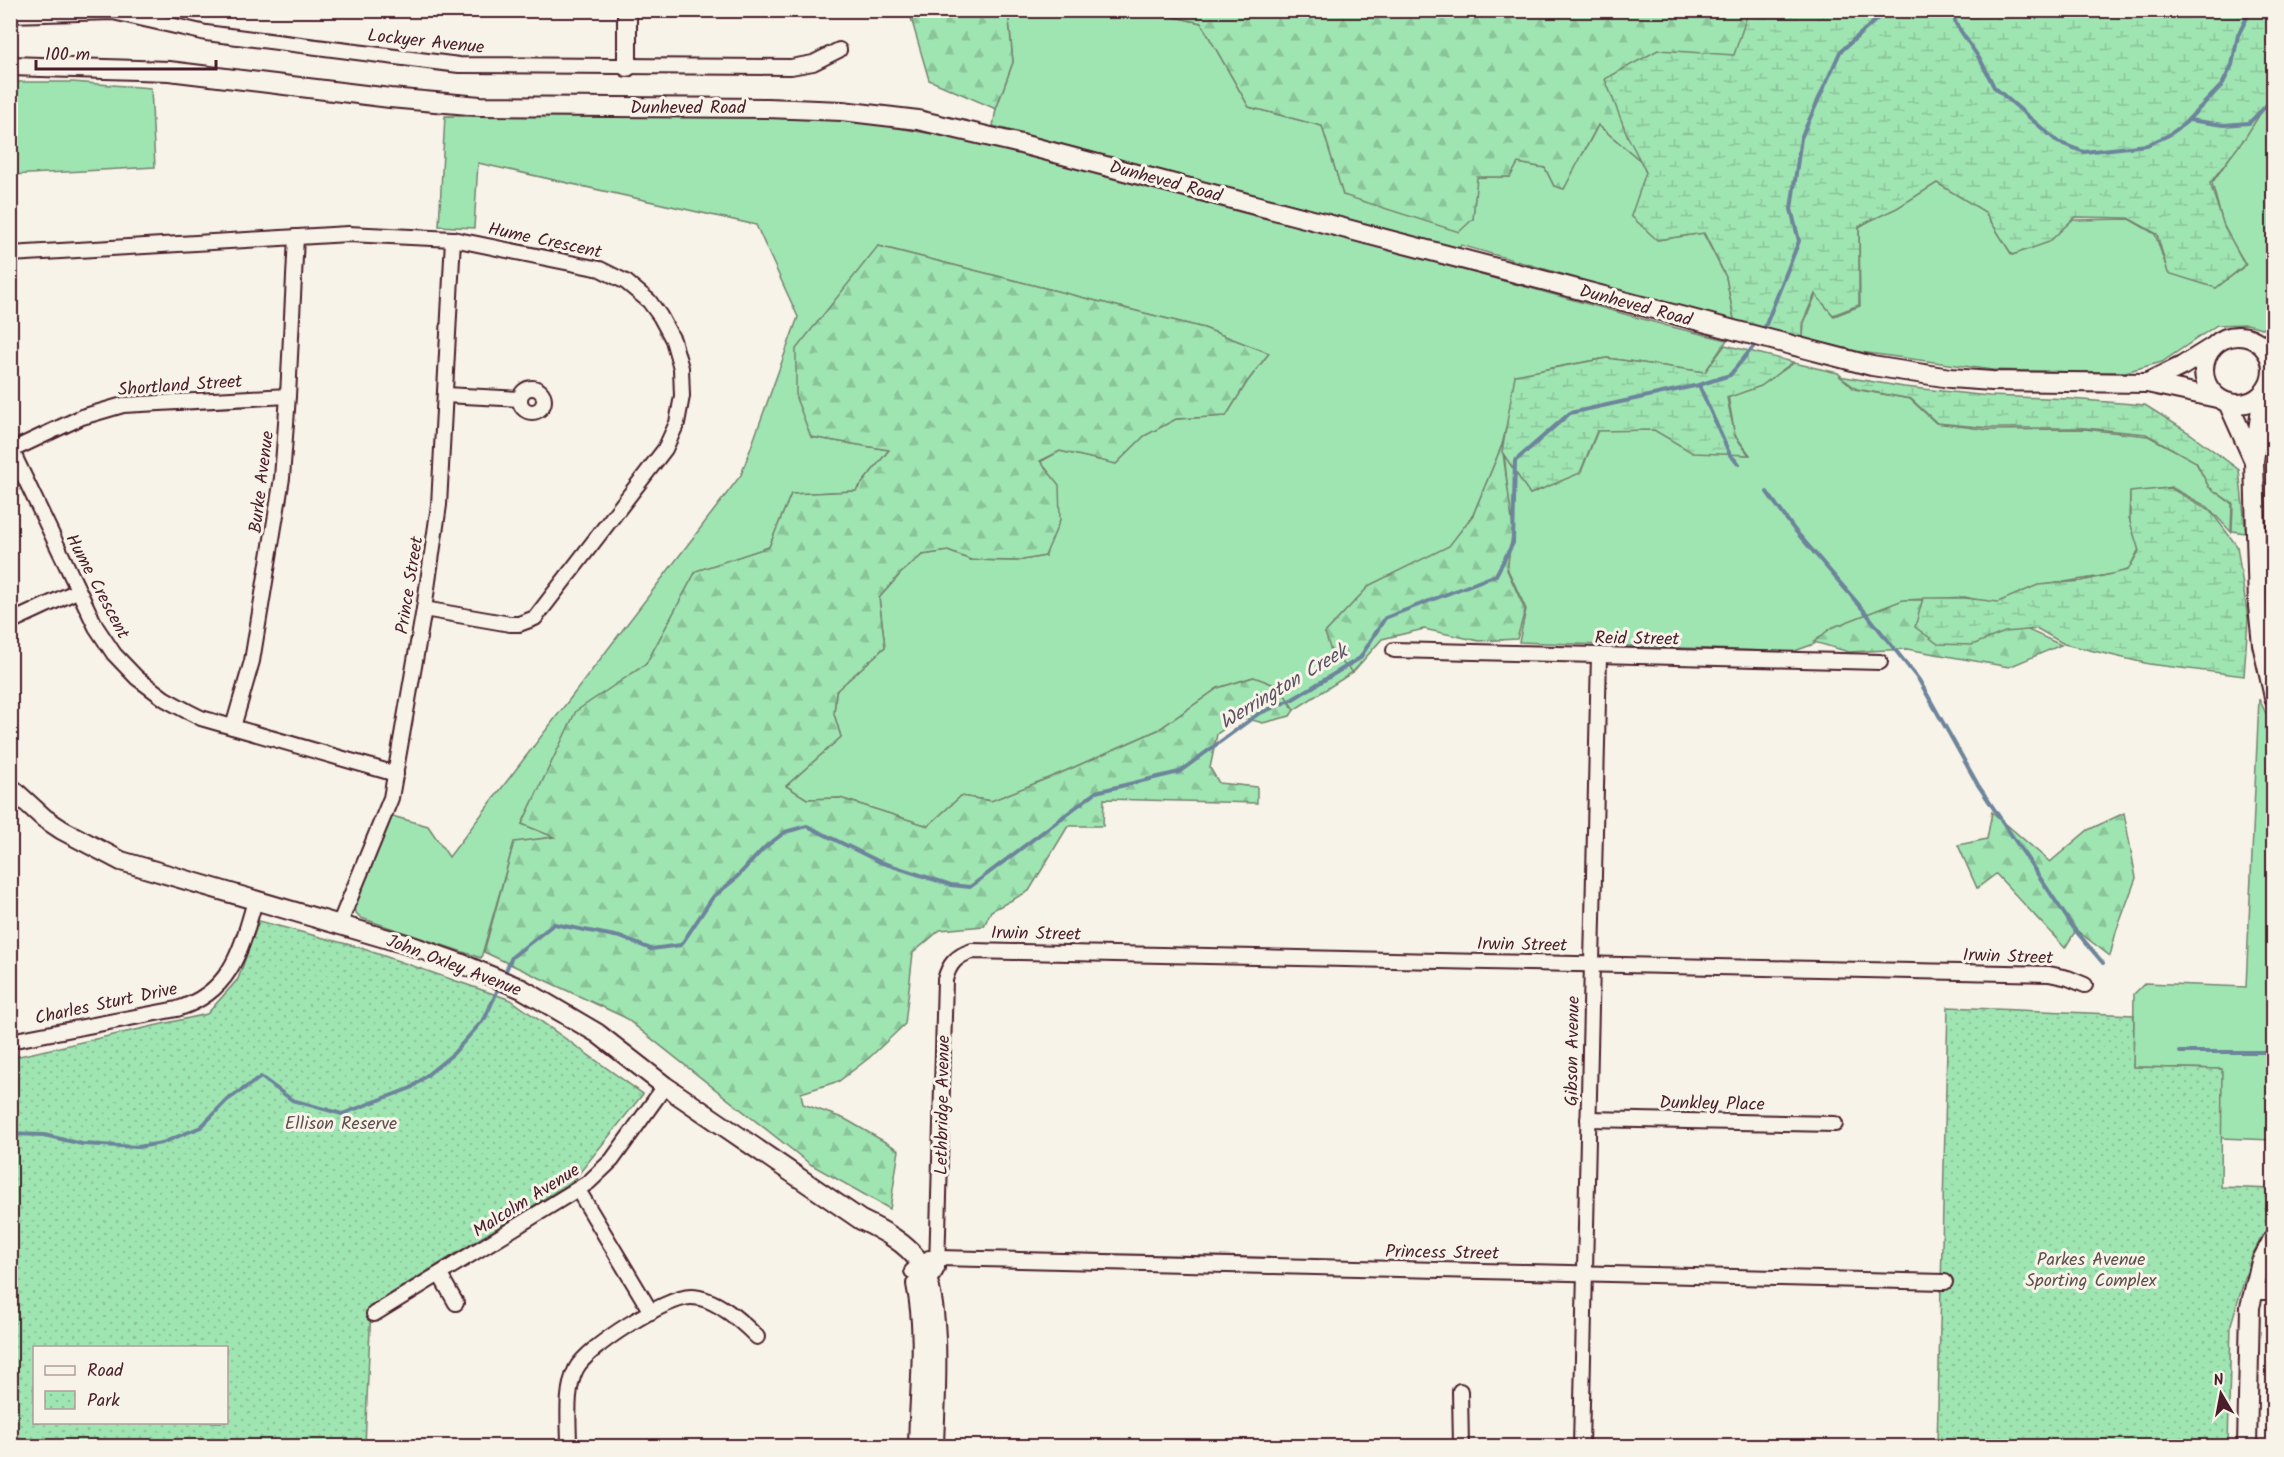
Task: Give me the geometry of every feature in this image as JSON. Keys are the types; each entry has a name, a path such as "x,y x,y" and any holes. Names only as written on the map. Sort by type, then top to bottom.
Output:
{"main road":[{"path":"627,10 627,67"},
{"name":"Dunheved Road","path":"10,54 146,64 170,71"},
{"name":"Dunheved Road","path":"10,66 170,71 390,98 480,106 806,109 851,111 918,120 1043,149 1872,366 1950,378 2034,383 2147,383 2223,400"},
{"path":"2254,461 2223,400 2208,387 2204,372 2206,358 2215,345 2227,338 2248,338 2274,346"},
{"path":"2248,338 2260,345 2269,357 2272,372 2254,461 2260,628 2274,697"},
{"name":"Dunheved Road","path":"2147,383 2190,362 2215,345"},
{"path":"2223,400 2247,403 2268,387"},
{"name":"John Oxley Avenue","path":"12,792 53,824 100,852 142,868 433,953 522,989 597,1033 665,1086 861,1220 880,1229 897,1241 923,1271"},
{"path":"2247,1446 2248,1325 2252,1292 2260,1262 2274,1237"},
{"name":"Lethbridge Avenue","path":"918,1446 920,1308 923,1271"},
{"name":"Lethbridge Avenue","path":"923,1271 934,1314 936,1348 934,1446"}],"street":[{"name":"Lockyer Avenue","path":"10,15 113,12 206,33 459,65 791,67 813,63 839,50"},
{"name":"Hume Crescent","path":"10,254 348,234 453,239 589,266 626,282 649,301 669,332 681,368 682,396 677,423 665,449 535,618 519,624 510,624 424,609"},
{"name":"Burke Avenue","path":"233,727 254,650 282,478 296,237"},
{"name":"Prince Street","path":"339,925 391,798 424,609 438,517 453,239"},
{"path":"445,395 520,399"},
{"name":"Shortland Street","path":"11,448 82,417 123,405 288,396"},
{"name":"Hume Crescent","path":"11,448 77,591 104,640 137,678 165,699 187,711 233,727 396,774"},
{"path":"10,622 77,591"},
{"name":"Reid Street","path":"1394,650 1880,662"},
{"name":"Gibson Avenue","path":"1581,1446 1599,655"},
{"name":"Charles Sturt Drive","path":"10,1041 177,1009 198,1000 218,985 234,964 255,901"},
{"name":"Irwin Street","path":"958,956 978,950 2049,974 2085,985"},
{"name":"Lethbridge Avenue","path":"923,1271 945,980 951,963 958,956"},
{"name":"Malcolm Avenue","path":"374,1314 578,1190 598,1175 612,1160 665,1086"},
{"name":"Dunkley Place","path":"1588,1119 1834,1124"},
{"path":"578,1190 651,1312"},
{"name":"Princess Street","path":"923,1271 1585,1273 1945,1282"},
{"path":"440,1275 456,1303"},
{"path":"2252,1292 2274,1292"},
{"path":"569,1446 570,1392 577,1366 594,1347 651,1312 675,1300 699,1298 734,1315 757,1337"},
{"path":"1460,1391 1461,1446"}],"green space":[{"path":"1008,10 1148,11 1201,23 1249,107 1322,126 1343,195 1473,219 1476,177 1510,177 1518,163 1545,168 1554,186 1584,152 1598,125 1641,161 1646,173 1658,240 1703,233 1726,277 1735,324 1461,245 1459,248 993,126 996,109 1013,62"},
{"path":"1941,10 1641,161 1598,125 1564,189 1554,186 1545,168 1518,163 1510,177 1477,177 1473,219 1459,232 1343,195 1322,126 1249,107 1201,23 1148,11"},
{"path":"909,11 1008,11 1013,62 996,109 929,80"},
{"path":"1748,11 2273,11 2273,93 2245,138 2210,183 2224,226 2245,265 2216,288 2168,273 2157,234 2128,218 2075,217 2049,242 2012,255 1985,212 1937,183 1897,208 1859,226 1859,305 1833,315 1815,294 1802,324 1802,340 1735,324 1726,277 1704,233 1657,240 1631,216 1646,172 1628,137 1605,79 1658,50 1734,55"},
{"path":"11,82 72,82 151,88 155,167 11,175"},
{"path":"2273,95 2273,331 2247,324 2217,325 2162,362 2125,372 1993,370 1860,352 1803,338 1804,323 1816,294 1834,316 1860,306 1859,227 1936,181 1984,210 2012,255 2049,241 2072,220 2129,219 2155,234 2168,272 2216,288 2246,265 2224,228 2212,183"},
{"path":"445,116 794,117 860,121 965,140 1358,241 1727,340 1705,372 1607,358 1551,368 1518,377 1502,445 1473,515 1449,547 1370,585 1325,633 1353,672 1294,710 1280,687 1253,677 1218,688 1158,730 1061,773 992,801 961,796 928,826 840,798 807,799 786,786 841,737 834,714 836,691 885,647 879,598 901,573 922,555 948,551 971,560 1017,561 1045,556 1040,462 1060,451 1116,464 1144,436 1176,419 1226,416 1247,382 1269,353 1204,328 878,246 811,437 889,450 856,491 791,494 769,547 696,571 646,664 576,712 522,824 555,837 514,843 481,958 361,918 356,913 355,906 392,816 428,826 449,857 741,475 798,317 756,225 478,163 474,228 439,226"},
{"path":"878,246 1204,328 1269,353 1247,382 1226,416 1176,419 1144,436 1116,464 1060,451 1040,461 1059,485 1060,520 1045,556 1017,561 971,560 948,551 922,555 901,573 879,598 885,647 836,691 834,714 841,737 786,786 807,799 840,798 928,826 961,796 991,801 1061,773 1158,730 1218,688 1254,677 1280,687 1294,710 1290,716 1263,723 1241,717 1217,734 1210,768 1219,783 1257,787 1257,803 1104,799 1103,826 1068,826 1029,891 991,911 984,926 940,930 913,953 905,1024 869,1058 839,1081 801,1093 803,1104 845,1119 899,1150 890,1209 810,1164 624,1017 484,952 514,842 554,837 522,824 576,711 646,664 696,571 769,547 791,494 856,491 889,450 811,437 796,398 796,349"},
{"path":"1725,345 1793,362 1761,386 1727,398 1735,436 1749,455 1693,453 1654,430 1597,431 1580,473 1530,494 1502,452 1515,375 1607,358 1705,372"},
{"path":"1794,363 1838,373 1854,389 1910,399 1936,423 1989,430 2084,429 2148,436 2195,461 2209,487 2232,504 2231,532 2208,507 2171,487 2130,494 2129,518 2139,549 2127,572 2039,586 1998,605 1965,597 1905,600 1832,629 1814,644 1792,652 1519,642 1526,609 1507,568 1511,524 1504,452 1530,494 1581,472 1598,430 1655,429 1694,452 1750,455 1735,435 1728,396 1760,386"},
{"path":"1839,376 1904,387 1989,396 2145,405 2191,434 2239,470 2246,533 2232,531 2233,504 2209,487 2196,462 2146,434 2085,428 1989,428 1937,423 1911,399 1857,389"},
{"path":"1502,445 1513,528 1507,570 1525,610 1517,639 1479,641 1424,629 1382,639 1353,672 1332,654 1325,633 1370,585 1449,546 1473,515"},
{"path":"2170,488 2210,510 2237,546 2248,619 2244,676 2149,664 2064,644 2038,629 2005,632 1972,645 1938,644 1915,627 1923,598 1965,598 1998,602 2038,585 2082,581 2128,570 2139,551 2130,522 2130,492"},
{"path":"1903,600 1963,600 2061,645 2009,667 1907,649 1849,652 1814,642 1831,628"},
{"path":"2259,699 2274,730 2273,1140 2221,1138 2221,1069 2133,1067 2134,994 2145,983 2246,987"},
{"path":"1992,812 2050,862 2088,830 2124,813 2136,878 2116,932 2110,956 2076,930 2065,948 1996,874 1977,888 1958,845 1987,839"},
{"name":"Ellison Reserve","path":"259,921 358,947 511,1000 643,1094 573,1181 371,1306 365,1446 11,1446 10,1058 207,1014 238,979"},
{"name":"Parkes Avenue Sporting Complex","path":"1948,1007 2134,1015 2133,1067 2222,1069 2221,1187 2273,1189 2273,1218 2252,1255 2231,1324 2228,1446 1937,1446"}],"waterway":[{"name":"Werrington Creek","path":"1763,332 1799,241 1791,209 1801,138 1840,52 1887,10"},
{"path":"1952,10 1956,24 1981,61 1994,87 2058,142 2084,152 2147,145 2169,135 2184,124 2222,85 2232,65 2238,35 2251,10"},
{"path":"2189,120 2224,125 2249,123 2271,101 2274,101"},
{"name":"Werrington Creek","path":"503,977 512,957 554,924 620,937 651,949 681,945 713,897 734,880 764,848 785,832 807,826 880,862 951,885 970,887 1096,792 1179,772 1258,714 1293,699 1360,658 1385,618 1496,575 1513,543 1515,461 1570,413 1699,385 1730,375 1758,341"},
{"path":"1699,385 1730,455 1739,464"},
{"path":"1767,492 1793,528 1866,613 1919,680 1978,785 2075,930 2103,963"},
{"name":"Werrington Creek","path":"10,1134 44,1135 82,1144 138,1147 162,1143 201,1127 227,1100 261,1077 292,1100 342,1114 411,1088 453,1054 485,1018 499,987"},
{"path":"2180,1052 2274,1052"}]}
